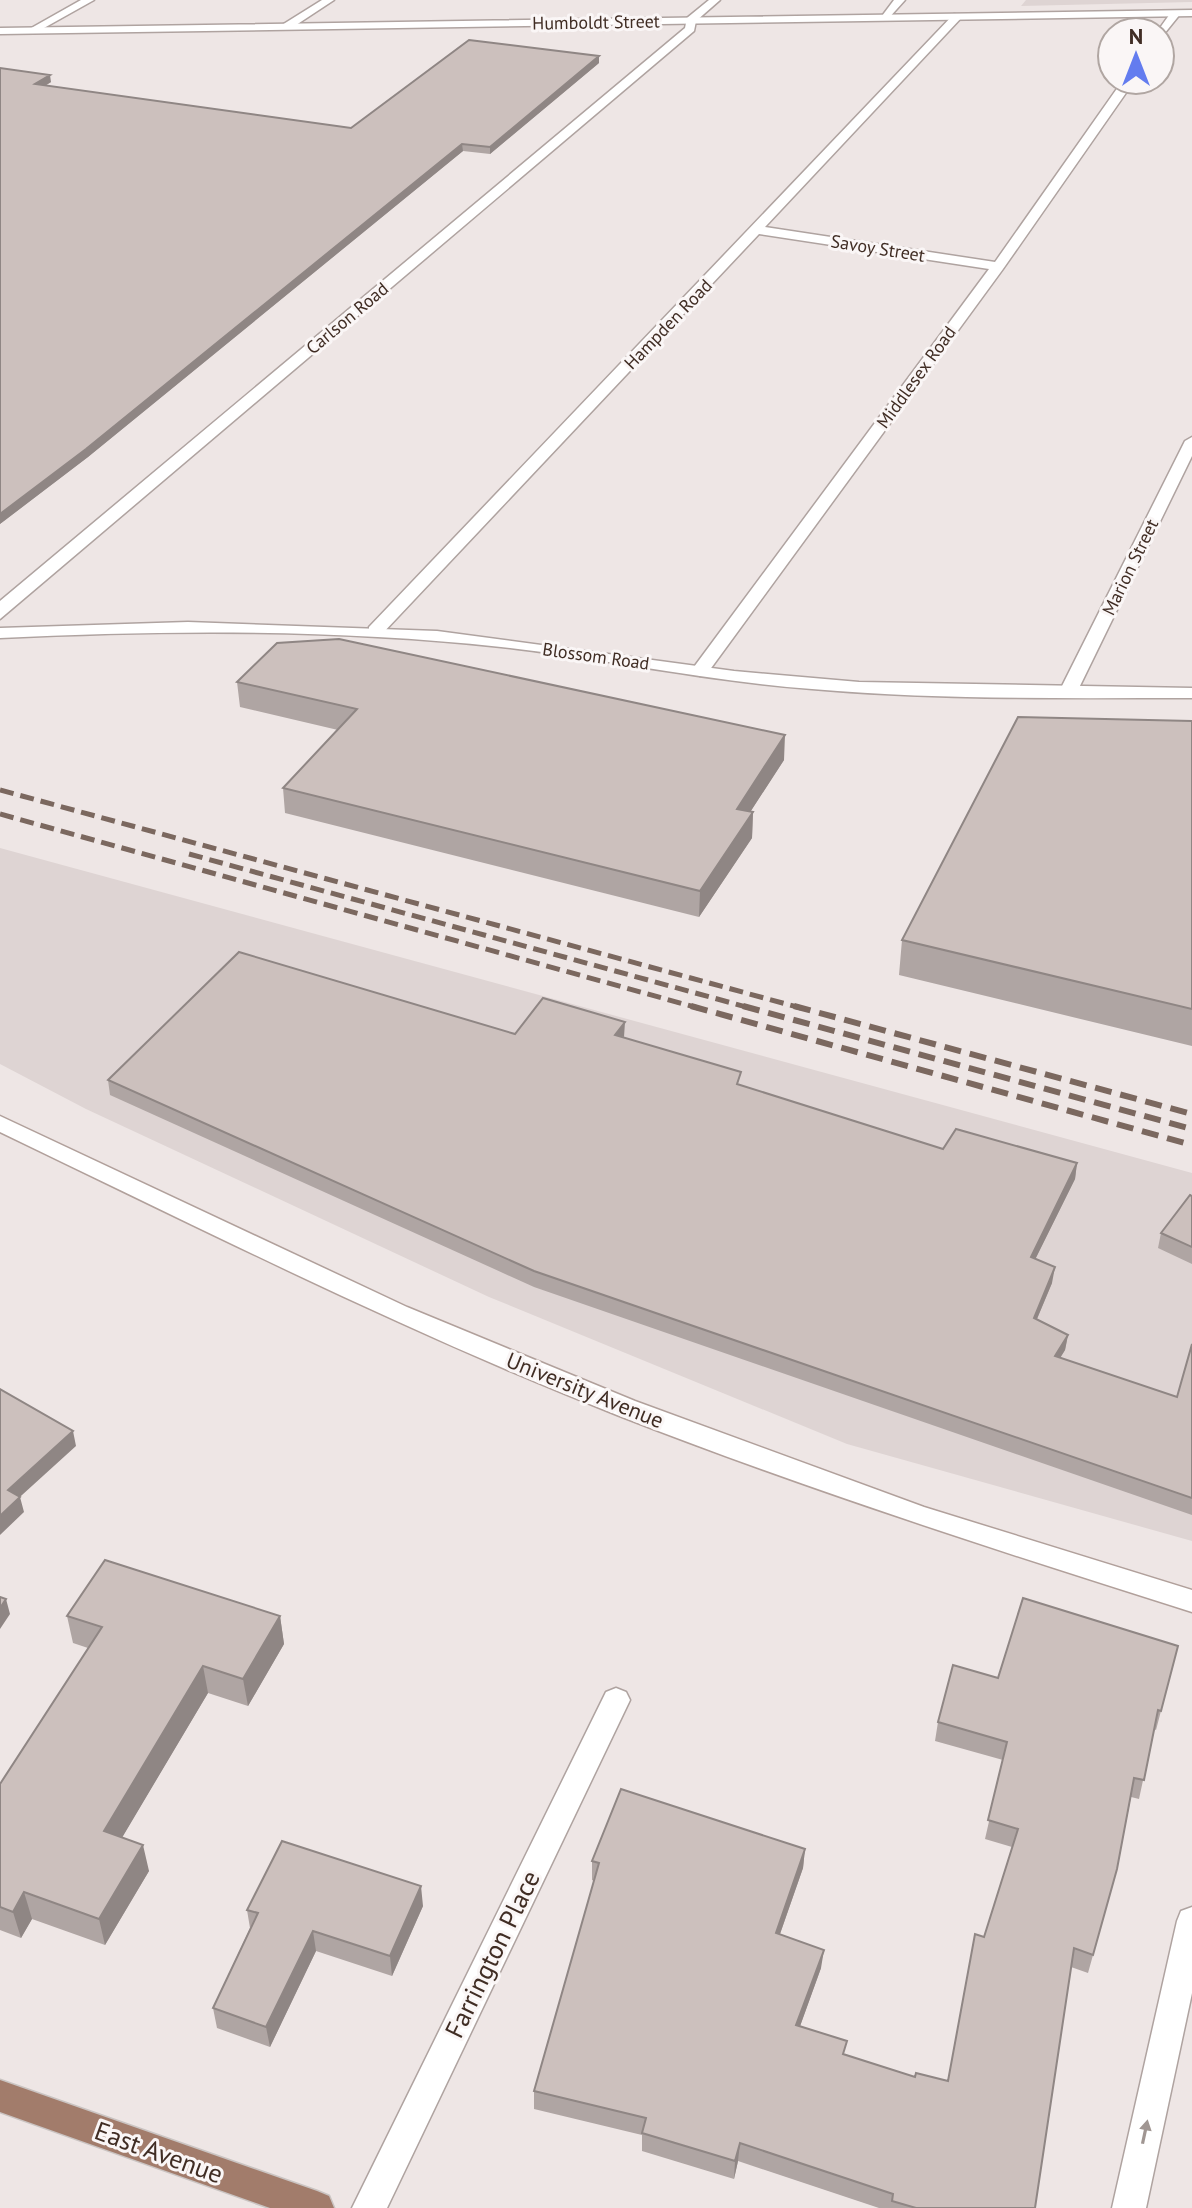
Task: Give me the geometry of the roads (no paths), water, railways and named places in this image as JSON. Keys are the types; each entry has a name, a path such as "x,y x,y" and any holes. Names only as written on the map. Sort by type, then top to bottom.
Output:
{"main road":[{"name":"East Avenue","path":"0,2096 317,2208"}],"street":[{"path":"31,31 89,0"},
{"path":"286,27 329,0"},
{"name":"Carlson Road","path":"0,614 14,598 690,29 691,20 715,0"},
{"path":"883,18 900,0"},
{"name":"Humboldt Street","path":"0,31 1192,13"},
{"name":"Hampden Road","path":"375,631 958,16"},
{"name":"Middlesex Road","path":"700,671 998,266 1118,96"},
{"name":"Savoy Street","path":"758,230 998,266"},
{"name":"Marion Street","path":"1068,692 1192,441"},
{"name":"Blossom Road","path":"0,633 190,625 375,631 502,643 810,684 910,690 1192,693"},
{"name":"University Avenue","path":"0,1123 398,1313 626,1408 917,1515 1192,1601"},
{"name":"Farrington Place","path":"369,2208 616,1700"},
{"path":"1129,2208 1192,1921"}],"railway":[{"path":"0,790 801,1008"},
{"path":"0,814 698,1008"},
{"path":"189,854 750,1008"},
{"path":"691,1006 1192,1145"},
{"path":"743,1006 1192,1129"},
{"path":"794,1006 1192,1114"}]}
